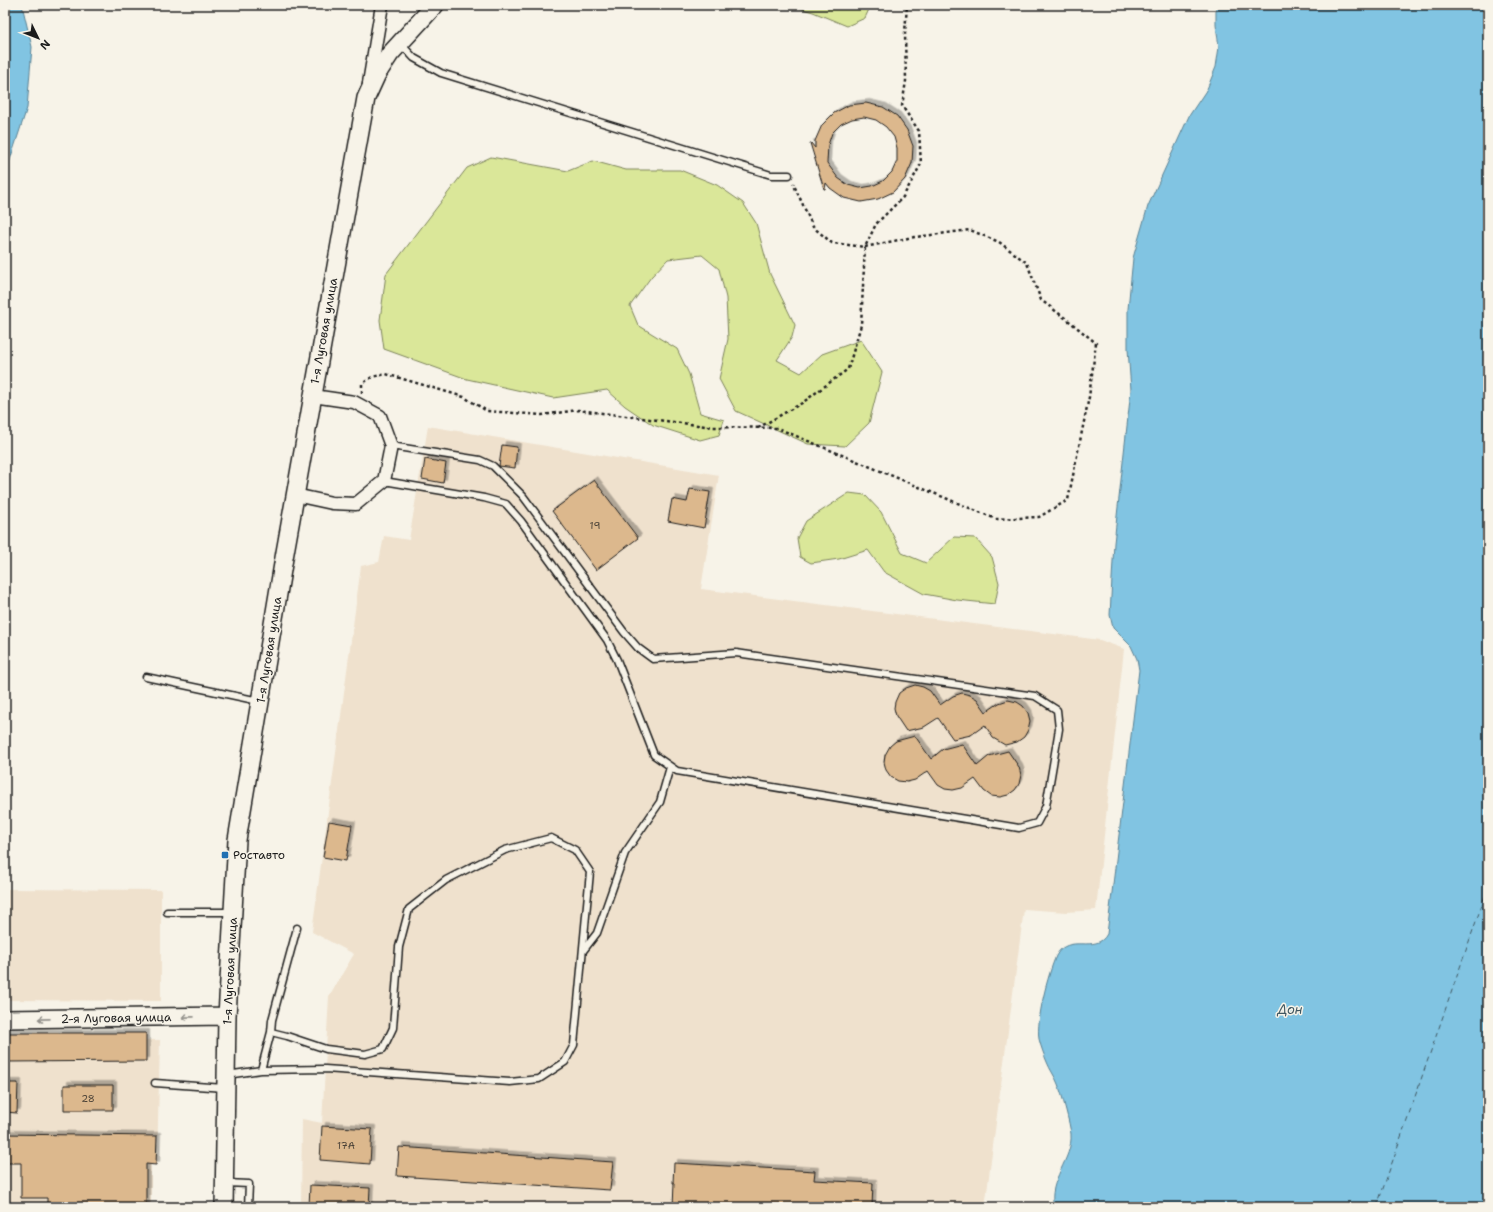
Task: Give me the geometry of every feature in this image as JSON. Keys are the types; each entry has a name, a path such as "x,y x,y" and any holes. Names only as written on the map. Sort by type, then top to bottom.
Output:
{"main road":[{"name":"1-я Луговая улица","path":"224,1207 226,1016 237,840 295,495 366,98 377,74 390,54 435,5"},
{"name":"2-я Луговая улица","path":"5,1019 226,1016"}],"street":[{"name":"1-я Луговая улица","path":"366,98 382,5"},
{"path":"295,495 332,503 356,504 384,481 391,446 380,416 354,402 313,396"}],"lane":[{"path":"400,43 414,58 440,73 770,175 789,175"},
{"path":"384,481 484,498 506,504 521,521 607,640 617,660 654,755 677,772 1019,828 1037,823 1046,806 1059,729 1057,710 1035,696 736,653 653,659 638,648 624,632 523,496 493,466 480,460 391,446"},
{"path":"146,677 260,701"},
{"path":"583,951 597,933 625,853 660,802 670,767"},
{"path":"155,1083 226,1082 261,1070 325,1069 510,1082 539,1079 565,1062 574,1045 590,872 575,850 551,838 505,850 446,880 409,909 399,947 393,1028 382,1049 365,1054 326,1050 271,1032"},
{"path":"167,912 233,912"},
{"path":"261,1070 271,1032 272,1020 297,928"},
{"path":"224,1183 249,1184 248,1207"}],"path":[{"path":"758,428 802,403 848,369 861,325 865,247 876,224 903,197 921,164 919,131 902,106 906,81 905,33 907,5"},
{"path":"361,406 362,384 372,377 386,374 464,397 487,411 542,415 578,410 713,427 777,428 996,519 1039,518 1068,500 1089,397 1096,343 1041,300 1027,263 999,242 970,230 908,238 865,247 832,243 813,227 789,175"}],"shaded area":[{"path":"428,426 719,475 701,589 1100,640 1124,649 1096,910 1066,912 1024,909 985,1207 301,1207 302,1119 322,1123 329,996 354,954 312,932 361,566 379,562 384,536 409,540"},
{"path":"5,889 161,890 161,1001 5,1000"},
{"path":"5,1038 160,1040 157,1164 151,1163 151,1207 5,1207"}],"green space":[{"path":"789,5 871,5 865,18 847,26 813,12"},
{"path":"491,157 568,171 593,161 626,170 680,170 717,185 743,203 756,223 770,274 795,325 792,337 777,360 801,373 822,354 861,340 882,372 869,423 845,446 808,444 736,411 719,379 728,339 726,298 719,269 702,255 668,259 651,277 630,306 638,325 677,349 689,374 700,413 724,420 719,435 700,440 653,425 625,406 607,390 553,398 467,379 384,349 380,320 386,274 467,168"},
{"path":"849,493 865,495 881,512 902,553 926,563 954,537 975,538 992,557 999,583 995,604 957,600 924,594 884,572 868,550 839,559 811,563 800,557 797,538 806,521"}],"water":[{"path":"5,5 22,5 32,47 27,108 7,169 5,169"},
{"name":"Дон","path":"1216,5 1488,5 1488,1207 1054,1207 1054,1188 1068,1153 1071,1143 1071,1134 1068,1116 1060,1089 1046,1059 1039,1039 1039,1021 1046,985 1056,956 1061,949 1067,945 1096,943 1102,940 1107,934 1139,670 1137,659 1131,646 1113,628 1110,615 1114,543 1131,390 1128,349 1128,309 1133,258 1148,206 1189,116 1207,89 1216,67 1219,47 1216,25"}],"building":[{"path":"866,103 883,107 897,116 907,130 913,146 912,163 905,179 893,192 878,199 861,202 844,198 830,188 826,183 824,189 810,143 815,148 815,141 822,125 834,113 849,105","holes":["864,117 876,120 886,127 894,137 897,148 897,161 892,172 883,181 872,186 860,188 848,185 838,178 827,163 828,145 832,133 841,124 852,119"]},
{"path":"502,445 517,447 515,468 499,466"},
{"path":"425,459 446,463 443,483 422,479"},
{"path":"594,480 638,538 596,570 552,511"},
{"path":"690,489 710,492 704,528 668,521 672,499 687,502"},
{"path":"915,685 930,691 940,705 953,696 962,693 977,699 986,712 999,703 1008,700 1017,702 1023,706 1028,713 1030,721 1028,730 1024,737 1017,742 1005,745 993,738 985,725 971,735 953,739 938,718 924,727 906,731 896,716 894,708 895,702 899,693 906,688"},
{"path":"915,736 931,759 943,749 962,744 977,766 989,756 1008,751 1019,767 1021,775 1019,784 1015,790 1008,795 1000,797 991,796 984,791 975,779 962,788 953,790 945,789 938,785 928,771 915,780 907,782 898,781 891,777 886,770 884,762 885,755 890,746 896,741"},
{"path":"329,821 352,825 346,861 323,857"},
{"path":"5,1033 146,1033 146,1061 5,1062"},
{"path":"5,1083 18,1083 17,1113 5,1112"},
{"path":"64,1085 113,1085 113,1110 64,1110"},
{"path":"322,1126 372,1129 370,1164 320,1160"},
{"path":"5,1134 157,1136 156,1165 146,1164 146,1207 47,1207 47,1198 21,1198 21,1163 5,1163"},
{"path":"399,1147 613,1162 610,1190 397,1176"},
{"path":"674,1163 815,1171 814,1180 873,1183 872,1207 673,1207"},
{"path":"310,1185 370,1188 369,1207 309,1207"}],"ferry route":[{"path":"1377,1207 1488,887"}],"place":[{"name":"Роставто","path":"225,855"}]}
